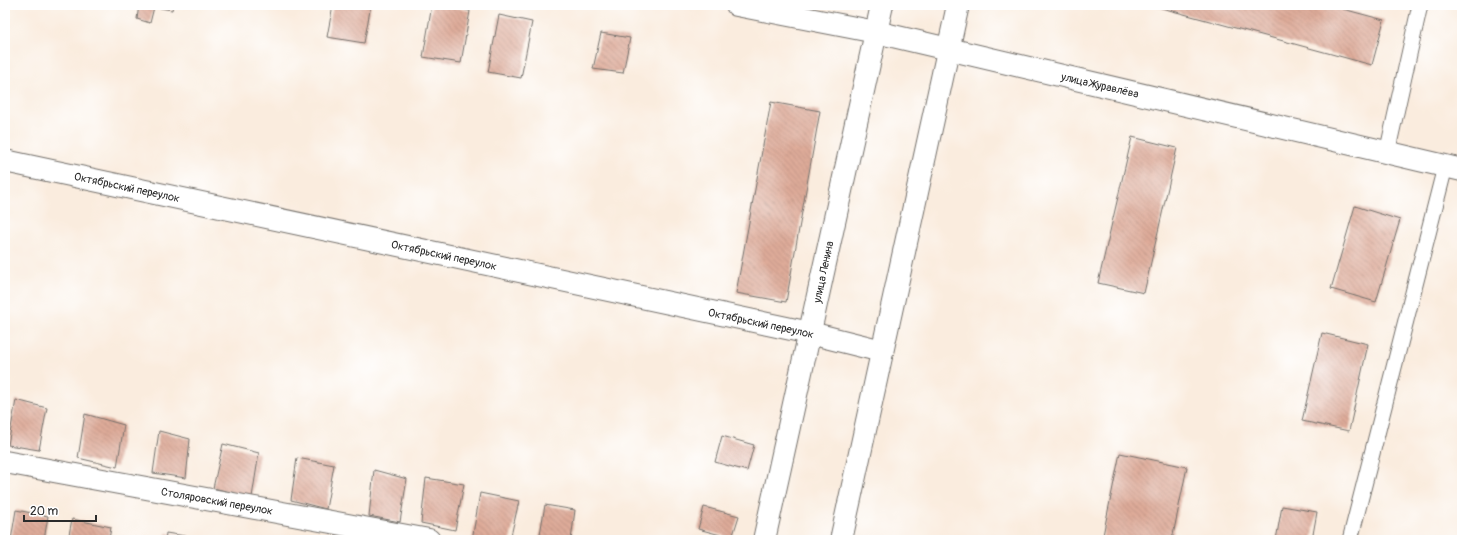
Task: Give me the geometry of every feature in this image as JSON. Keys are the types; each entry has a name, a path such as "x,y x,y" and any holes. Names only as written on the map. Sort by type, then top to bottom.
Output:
{"street":[{"name":"улица Журавлёва","path":"737,5 876,32 1454,168"},
{"name":"улица Ленина","path":"764,540 882,5"},
{"path":"841,540 958,5"},
{"name":"Октябрьский переулок","path":"5,161 810,333 882,352"},
{"name":"Столяровский переулок","path":"5,462 429,540"}],"lane":[{"path":"1387,153 1420,5"},
{"path":"1350,540 1454,168"}],"building":[{"path":"139,5 173,5 172,10 154,7 150,23 137,19"},
{"path":"333,5 371,5 364,43 327,37"},
{"path":"432,5 446,5 470,11 461,63 423,57"},
{"path":"1159,5 1328,5 1384,20 1372,65 1158,7"},
{"path":"499,15 532,22 521,78 488,72"},
{"path":"601,33 630,38 623,73 593,69"},
{"path":"771,102 820,111 786,302 736,293"},
{"path":"1132,137 1177,148 1144,293 1098,283"},
{"path":"1355,206 1400,220 1376,302 1331,289"},
{"path":"1322,333 1368,344 1349,431 1302,421"},
{"path":"16,400 47,408 39,450 8,445"},
{"path":"85,414 124,425 117,467 78,458"},
{"path":"159,431 190,439 186,478 153,473"},
{"path":"722,436 754,445 747,471 715,462"},
{"path":"223,444 259,453 252,497 213,488"},
{"path":"1120,453 1187,467 1172,540 1102,540"},
{"path":"297,458 334,465 326,509 291,500"},
{"path":"374,470 407,479 400,522 369,516"},
{"path":"426,478 464,484 455,530 421,523"},
{"path":"480,493 519,501 510,540 472,540"},
{"path":"545,505 575,510 571,540 539,540"},
{"path":"1282,506 1317,512 1312,540 1276,540"},
{"path":"704,507 739,516 732,538 698,529"},
{"path":"16,510 48,516 44,540 11,540"},
{"path":"72,519 111,527 109,540 68,540"},
{"path":"166,533 191,537 191,540 165,540"}]}
